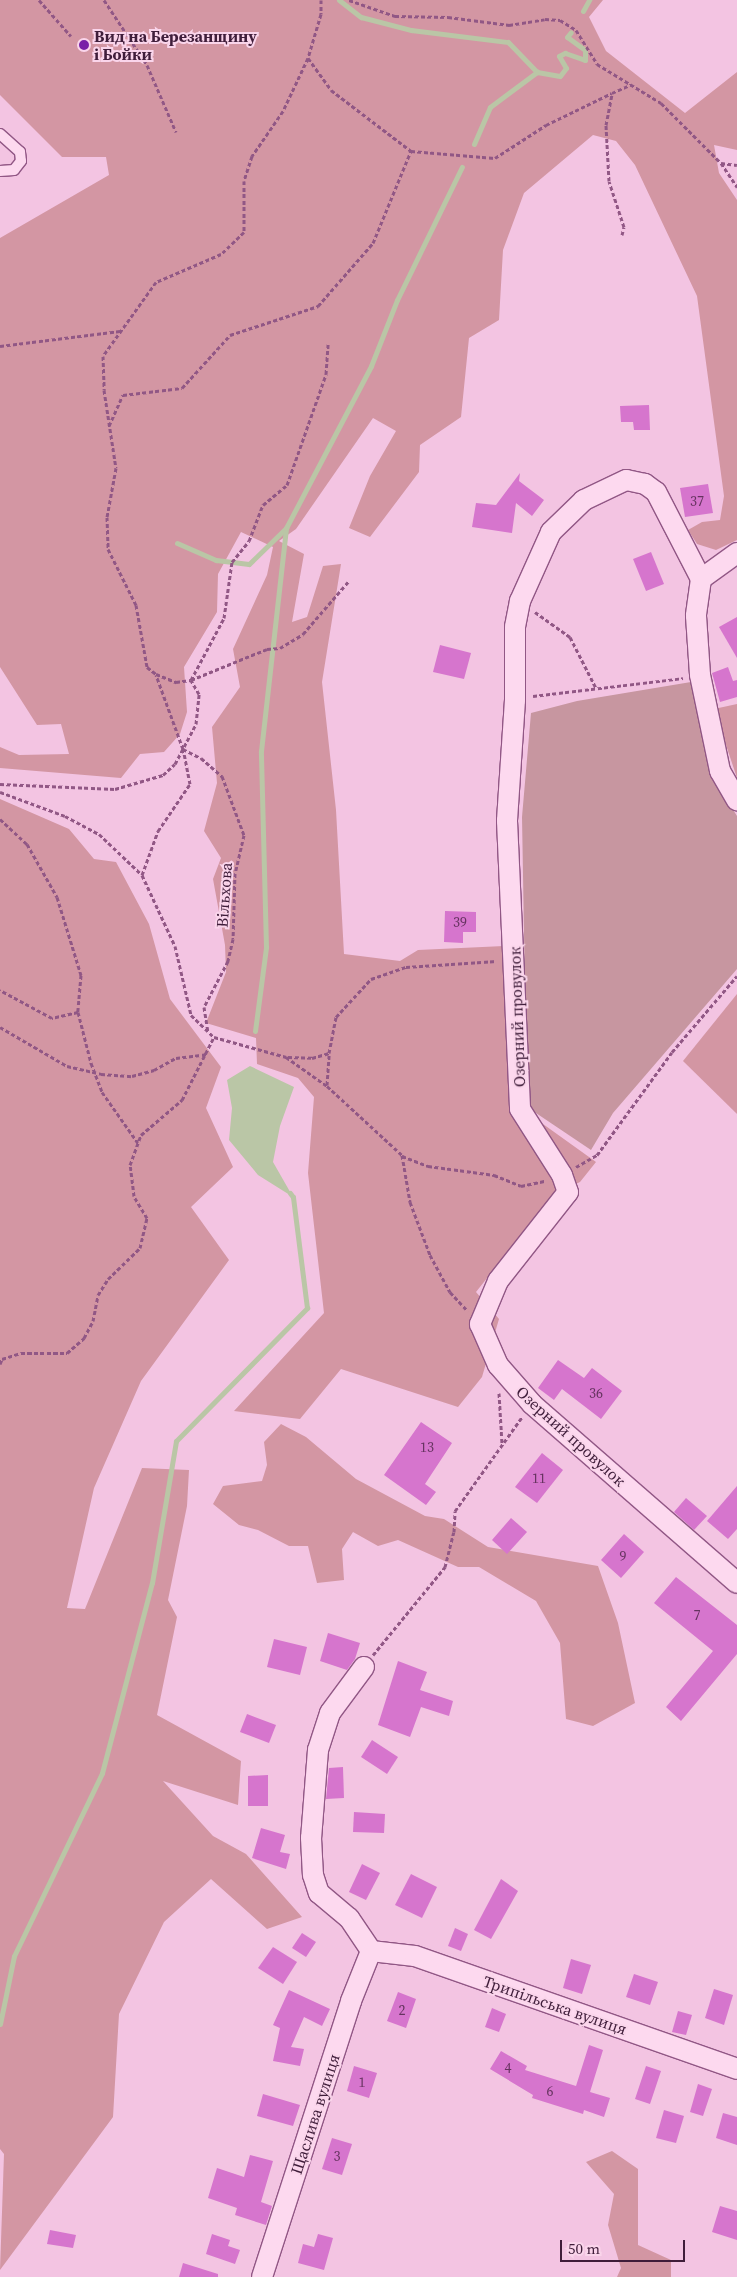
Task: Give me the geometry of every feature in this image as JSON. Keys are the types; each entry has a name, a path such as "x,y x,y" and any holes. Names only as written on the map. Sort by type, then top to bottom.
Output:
{"street":[{"name":"Озерний провулок","path":"701,579 656,492 645,484 626,480 584,500 550,532 520,601 515,627 515,700 507,821 516,960 520,1109 562,1175 568,1192 498,1281 480,1324 498,1365 532,1404 737,1583"},
{"path":"737,553 701,579 696,616 700,676 720,771 737,800"},
{"path":"364,1667 330,1713 318,1750 311,1838 313,1875 319,1893 349,1918 371,1951"},
{"name":"Трипільська вулиця","path":"371,1951 415,1956 737,2069"},
{"name":"Щаслива вулиця","path":"262,2277 351,2001 371,1951"}],"lane":[{"path":"0,134 20,152 21,160 14,170 0,171"}],"path":[{"path":"38,0 71,36"},
{"path":"104,0 147,65 176,132"},
{"path":"321,0 321,14 308,58 283,111 252,156 244,181 244,232 221,254 156,282 103,356 108,426 116,468 107,517 108,549 136,605 147,667 156,674 176,682 191,680 267,649 280,648 303,634 348,582"},
{"path":"349,0 395,16 448,17 509,25 545,19 560,20 576,30 597,64 661,103 721,163 737,187"},
{"path":"308,58 331,90 411,151 495,158 546,125 630,85"},
{"path":"612,93 606,125 609,180 624,227 622,235"},
{"path":"108,426 123,395 182,388 230,335 318,306 374,243 411,151"},
{"path":"721,163 737,165"},
{"path":"0,346 121,331"},
{"path":"191,680 224,618 232,562 249,541 263,505 286,484 326,374 328,344"},
{"path":"520,601 570,637 596,688"},
{"path":"142,875 158,831 190,784 183,749 156,674"},
{"path":"515,700 545,693 700,676"},
{"path":"0,784 115,789 163,775 175,764 196,724 199,694 191,680"},
{"name":"Вільхова","path":"183,749 201,758 222,776 244,836 235,873 233,939 228,961 204,1007 208,1031"},
{"path":"0,792 65,816 99,834 142,875 175,946 191,1015 214,1036 286,1057 312,1058 328,1052"},
{"path":"0,819 27,844 57,897 81,975 78,1012 95,1073 102,1092 138,1143"},
{"path":"327,1086 328,1052 336,1017 371,978 406,967 516,960"},
{"path":"286,1057 327,1086 402,1155 428,1166 494,1175 520,1186 537,1185 562,1175 597,1155 672,1052 737,976"},
{"path":"0,990 52,1018 78,1012"},
{"path":"0,1027 66,1066 95,1073 132,1076 154,1070 176,1058 208,1054"},
{"path":"0,1364 2,1359 21,1353 67,1353 84,1338 93,1321 98,1295 108,1279 140,1248 147,1218 134,1196 130,1165 141,1135 182,1100 208,1054 214,1036"},
{"path":"402,1155 410,1202 430,1255 450,1292 480,1324"},
{"path":"498,1365 502,1444"},
{"path":"364,1667 445,1567 454,1532 455,1511 532,1404"}],"shaded area":[{"path":"0,0 603,0 589,17 606,51 685,113 737,72 737,150 714,145 719,173 737,200 737,540 716,550 697,544 688,530 702,522 720,520 724,496 697,296 635,165 616,141 593,135 524,193 503,250 499,320 469,338 461,417 420,445 419,472 370,537 349,528 370,476 396,431 373,418 296,529 279,541 304,554 292,622 307,617 323,566 341,564 322,682 336,810 344,954 400,961 418,950 504,946 510,1105 529,1114 596,1162 580,1182 553,1195 476,1292 499,1319 482,1377 458,1407 341,1369 300,1419 234,1411 324,1313 308,1173 314,1097 298,1078 257,1064 256,1038 206,1023 226,972 225,945 213,879 221,858 204,831 217,783 212,727 240,687 233,649 267,575 273,547 241,532 218,574 217,612 184,667 187,712 180,734 164,752 140,754 121,778 0,768 0,747 19,755 69,754 61,724 37,725 0,667 0,238 109,175 106,157 62,157 0,95"},
{"path":"697,681 713,778 737,816 737,969 613,1113 591,1150 527,1107 522,817 531,713 577,701"},
{"path":"737,704 737,778 714,709"},
{"path":"0,799 69,829 94,859 116,862 149,924 170,999 221,1067 206,1108 233,1167 191,1207 229,1260 141,1381 94,1488 67,1608 85,1609 142,1468 189,1470 187,1506 168,1600 177,1617 157,1715 241,1761 238,1805 163,1781 213,1836 246,1854 302,1917 267,1929 211,1879 164,1922 119,2014 113,2117 0,2270 4,2154 0,2149"},
{"path":"737,994 737,1114 683,1061"},
{"path":"250,1066 294,1087 280,1126 273,1162 293,1197 258,1175 229,1140 232,1108 227,1080"},
{"path":"281,1424 306,1437 356,1479 425,1516 444,1519 488,1547 598,1566 618,1623 635,1703 593,1726 566,1719 560,1643 536,1601 479,1567 458,1567 398,1540 378,1546 353,1532 342,1549 344,1580 317,1583 308,1546 289,1546 258,1530 239,1525 213,1504 223,1486 262,1481 267,1465 264,1442"},
{"path":"612,2151 638,2169 638,2245 671,2260 671,2277 617,2277 621,2268 608,2225 614,2194 586,2162"}],"building":[{"path":"649,405 650,430 634,430 633,422 621,422 620,406"},
{"path":"520,473 519,481 544,500 532,516 516,503 512,533 472,527 476,503 496,505"},
{"path":"708,484 713,513 685,517 680,488"},
{"path":"651,552 664,584 646,591 633,559"},
{"path":"737,617 737,658 719,627"},
{"path":"440,645 471,653 464,679 433,672"},
{"path":"728,667 733,681 737,680 737,697 720,702 712,673"},
{"path":"445,911 476,912 476,932 463,932 463,943 444,942"},
{"path":"558,1360 584,1378 592,1368 622,1391 601,1419 562,1389 554,1400 538,1388"},
{"path":"421,1422 452,1443 425,1484 436,1492 426,1505 384,1475"},
{"path":"542,1453 563,1470 537,1503 515,1487"},
{"path":"737,1486 737,1529 728,1539 707,1521"},
{"path":"686,1498 707,1516 694,1530 674,1512"},
{"path":"511,1518 527,1532 507,1554 492,1540"},
{"path":"624,1534 644,1552 621,1578 601,1560"},
{"path":"676,1577 737,1625 737,1654 681,1721 666,1707 713,1651 654,1603"},
{"path":"328,1633 360,1643 355,1659 347,1670 320,1661"},
{"path":"274,1639 307,1647 300,1675 267,1667"},
{"path":"398,1661 427,1672 420,1690 453,1701 449,1716 421,1707 410,1737 378,1725"},
{"path":"247,1714 276,1725 269,1743 240,1732"},
{"path":"372,1740 398,1757 387,1774 361,1757"},
{"path":"343,1767 344,1798 326,1799 329,1768"},
{"path":"268,1775 268,1806 248,1806 248,1776"},
{"path":"354,1812 385,1814 384,1833 353,1832"},
{"path":"261,1828 285,1835 280,1852 290,1854 286,1869 252,1858"},
{"path":"362,1864 380,1873 366,1900 349,1892"},
{"path":"411,1874 437,1887 422,1918 395,1905"},
{"path":"501,1879 518,1891 491,1939 474,1930"},
{"path":"455,1928 468,1934 461,1951 448,1946"},
{"path":"302,1933 316,1942 306,1957 292,1948"},
{"path":"273,1947 297,1962 283,1984 258,1968"},
{"path":"571,1959 591,1965 582,1994 563,1988"},
{"path":"634,1974 658,1982 650,2005 626,1997"},
{"path":"714,1989 733,1995 724,2025 705,2018"},
{"path":"289,1990 330,2009 322,2026 304,2017 291,2047 304,2049 300,2066 273,2061 280,2028 273,2025"},
{"path":"398,1992 416,1999 406,2028 387,2021"},
{"path":"492,2008 506,2014 499,2032 485,2027"},
{"path":"678,2011 692,2015 686,2035 672,2032"},
{"path":"589,2045 603,2050 590,2092 610,2098 604,2117 584,2110 583,2114 532,2098 533,2095 490,2069 501,2051 527,2066 525,2070 576,2086"},
{"path":"354,2066 377,2073 369,2098 347,2091"},
{"path":"646,2066 661,2071 650,2104 635,2099"},
{"path":"698,2084 712,2089 703,2116 690,2112"},
{"path":"263,2094 300,2105 293,2126 257,2116"},
{"path":"664,2110 684,2116 676,2143 656,2138"},
{"path":"723,2113 737,2117 737,2145 716,2138"},
{"path":"332,2138 352,2144 342,2175 322,2169"},
{"path":"250,2155 273,2161 261,2202 272,2206 266,2225 235,2215 237,2208 208,2198 217,2168 244,2177"},
{"path":"720,2206 737,2211 737,2240 712,2232"},
{"path":"50,2230 76,2235 73,2248 47,2244"},
{"path":"212,2234 230,2240 228,2246 240,2250 235,2264 206,2254"},
{"path":"318,2234 333,2238 324,2270 298,2263 303,2244 314,2247"},
{"path":"183,2263 218,2274 218,2277 179,2277"}],"waterway":[{"path":"339,0 361,17 411,30 508,42 537,72"},
{"path":"583,11 589,0"},
{"path":"474,144 490,107 537,72 560,76 566,68 559,56 565,53 585,60 585,50 567,37 571,32"},
{"path":"255,1031 266,947 261,751 286,528 371,366 397,300 462,167"},
{"path":"177,543 216,560 249,564 286,528"},
{"path":"0,2024 14,1956 102,1773 152,1583 176,1441 307,1308 293,1197 290,1193"}],"place":[{"name":"Вид на Березанщину і Бойки","path":"84,45"}]}
